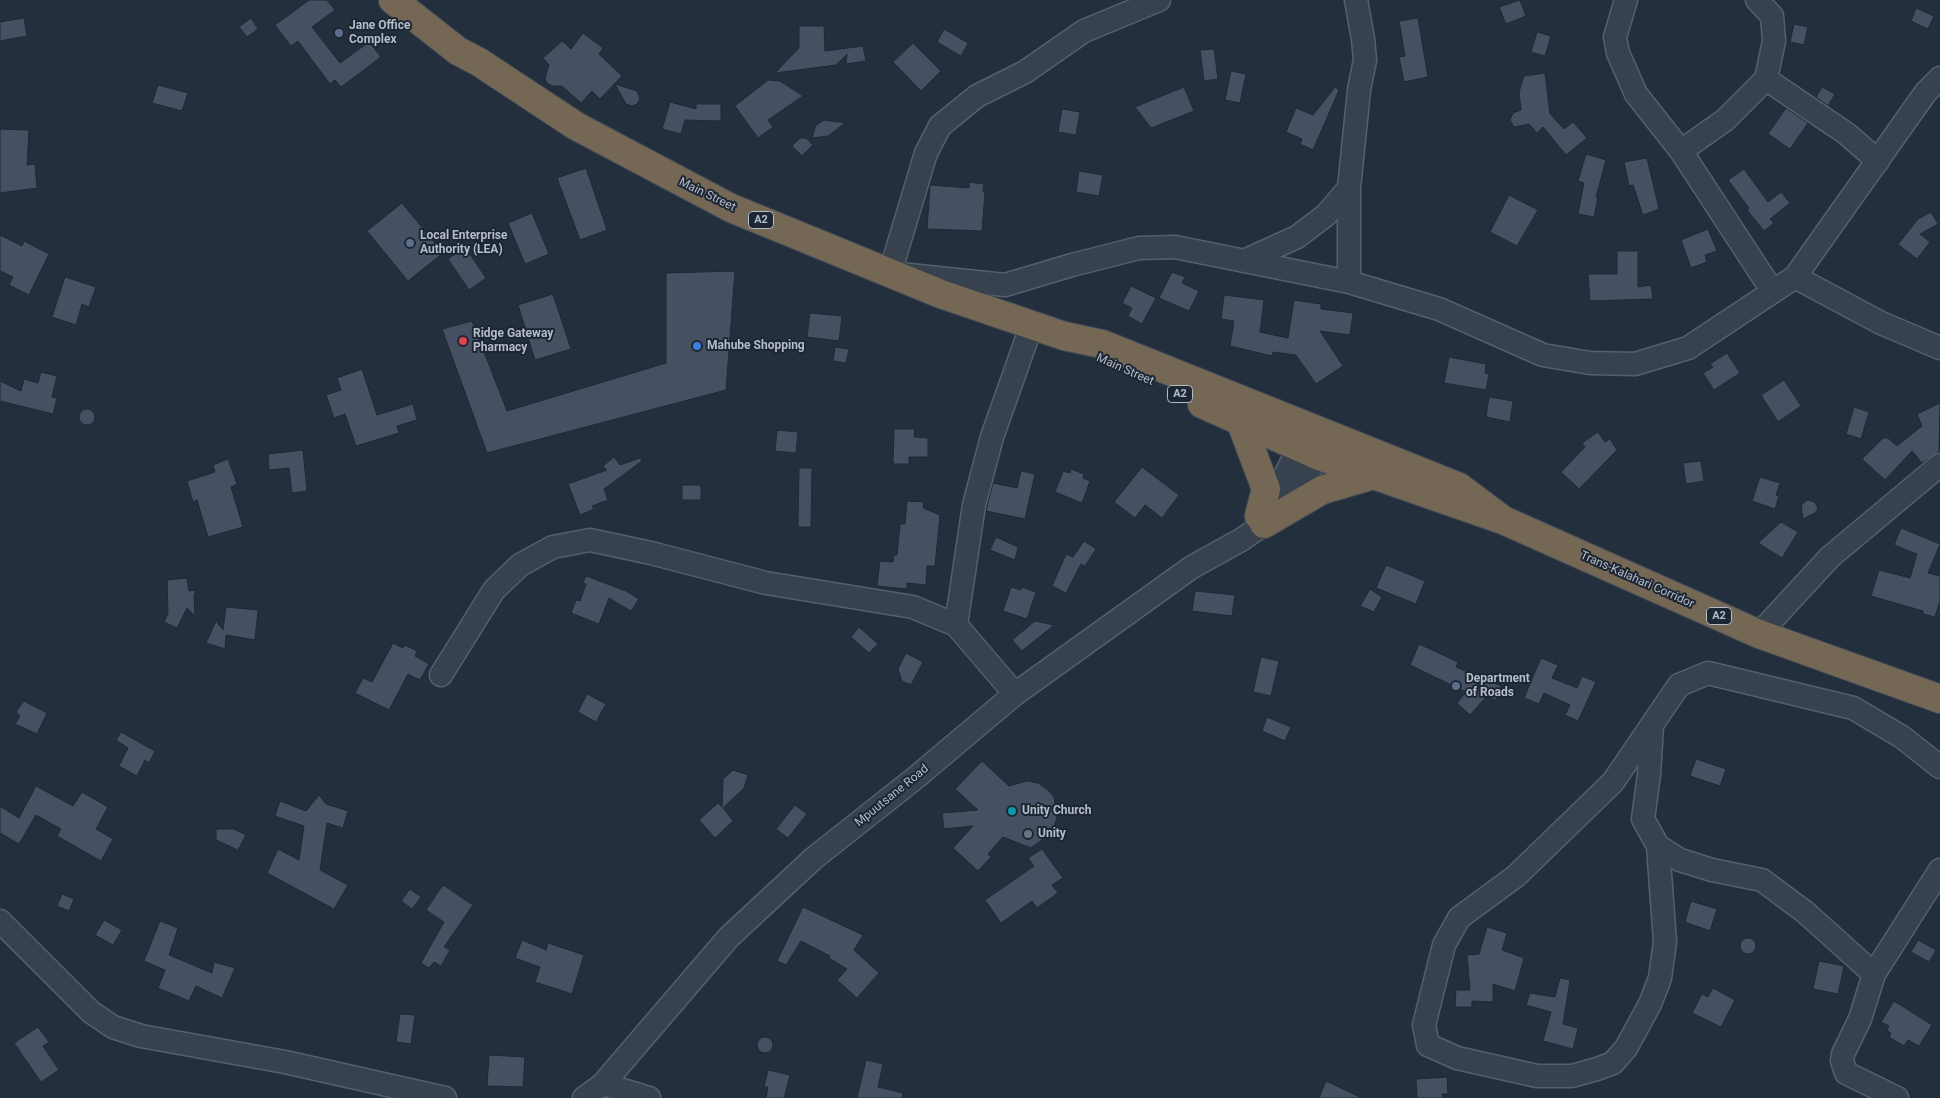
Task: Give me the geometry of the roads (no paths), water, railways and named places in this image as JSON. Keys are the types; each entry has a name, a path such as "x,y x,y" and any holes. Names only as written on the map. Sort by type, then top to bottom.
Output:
{"highway":[{"name":"Main Street","path":"393,0 468,56 576,126 732,208 941,294 1064,336 1102,344 1314,441"},
{"name":"Main Street","path":"416,0 468,56"},
{"name":"Main Street","path":"1064,336 1097,359 1240,420 1314,441"},
{"path":"1240,420 1266,488 1262,520"},
{"name":"Trans-Kalahari Corridor","path":"1314,441 1370,476 1503,520 1759,634 1940,699"},
{"name":"Trans-Kalahari Corridor","path":"1314,441 1459,487 1503,520"},
{"path":"1262,520 1322,490 1370,476"}],"street":[{"path":"1159,0 1084,31 1025,72 977,96 940,126 926,153 890,273 1005,285 1139,248 1175,247 1349,282 1439,309 1543,355 1590,363 1635,364 1688,348 1796,277 1926,92 1940,78"},
{"path":"1349,282 1349,188 1359,90 1365,60 1364,39 1356,0"},
{"path":"1626,0 1614,37 1618,54 1636,94 1681,151 1773,292"},
{"path":"1681,151 1726,120 1766,79 1774,42 1772,16 1757,0"},
{"path":"1766,79 1847,134 1878,161"},
{"path":"1244,261 1297,236 1326,215 1349,188"},
{"path":"1796,277 1881,323 1940,348"},
{"path":"956,625 974,505 992,437 1032,324"},
{"name":"Mpuutsane Road","path":"584,1098 603,1084 729,937 814,858 914,779 1015,694 1192,567 1241,540 1262,520 1278,489 1314,441"},
{"path":"1759,634 1830,556 1940,465"},
{"path":"441,675 494,590 520,565 553,546 590,540 651,552 766,583 913,607 956,625 1015,694"},
{"path":"1652,726 1649,774 1643,819 1658,846 1665,942 1660,978 1650,1004 1626,1048 1613,1063 1572,1076 1537,1076 1457,1058 1428,1045 1424,1025 1444,945 1459,918 1516,876 1612,782 1679,685 1708,673 1853,708 1902,737 1940,767"},
{"path":"1658,846 1680,860 1712,870 1762,880 1805,912 1874,974"},
{"path":"1891,1097 1846,1073 1842,1061 1860,1019 1874,974 1940,870"},
{"path":"0,921 91,1012 113,1027 140,1036 285,1062 388,1091 445,1098"},
{"path":"603,1084 649,1098"}],"place":[{"name":"Jane Office Complex","path":"339,33"},
{"name":"Local Enterprise Authority (LEA)","path":"410,243"},
{"name":"Ridge Gateway Pharmacy","path":"463,341"},
{"name":"Mahube Shopping","path":"697,346"},
{"name":"Department of Roads","path":"1456,686"},
{"name":"Unity Church","path":"1012,811"},
{"name":"Unity","path":"1028,834"}]}
